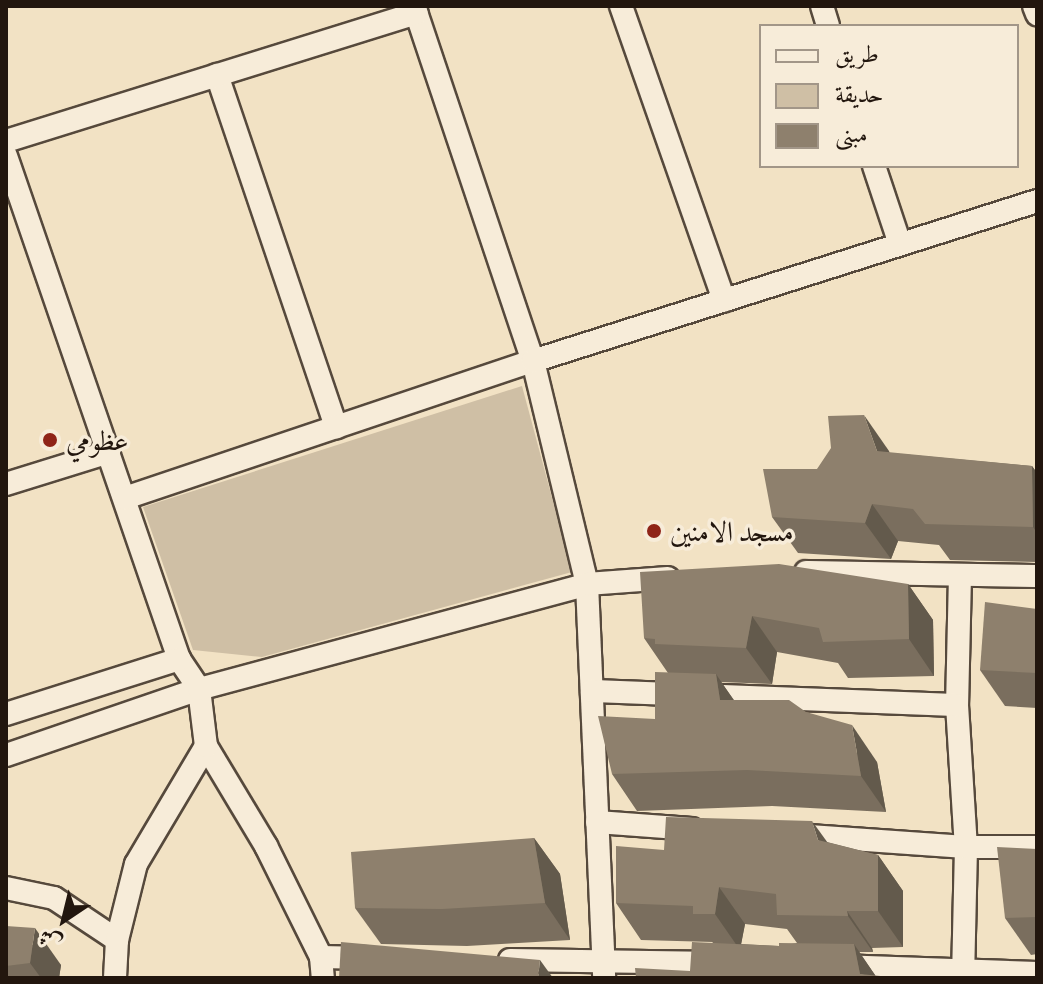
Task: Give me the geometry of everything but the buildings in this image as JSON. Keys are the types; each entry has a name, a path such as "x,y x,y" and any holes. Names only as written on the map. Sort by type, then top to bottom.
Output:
{"street":[{"path":"621,6 724,300"},
{"path":"1034,6 1037,14"},
{"path":"6,141 415,9 533,361 587,584 604,970"},
{"path":"217,75 336,427"},
{"path":"6,156 179,659 199,689 206,746 266,846 322,968 383,958"},
{"path":"875,168 900,244"},
{"path":"125,498 533,361 1037,201"},
{"path":"6,484 109,452"},
{"path":"781,572 1037,576"},
{"path":"960,575 957,705 966,847 963,973"},
{"path":"6,755 199,689 587,584 691,576"},
{"path":"6,714 179,659"},
{"path":"592,691 957,705"},
{"path":"115,978 117,940 136,864 206,746"},
{"path":"597,822 720,831"},
{"path":"766,834 966,847 1037,847"},
{"path":"6,888 54,898 117,940"},
{"path":"493,959 604,970 744,964"},
{"path":"822,965 963,973 1037,973"}],"green space":[{"path":"522,386 572,572 262,657 193,650 143,507"}],"place":[{"name":"عظومي","path":"50,440"},
{"name":"مسجد الامنين","path":"654,531"}]}
